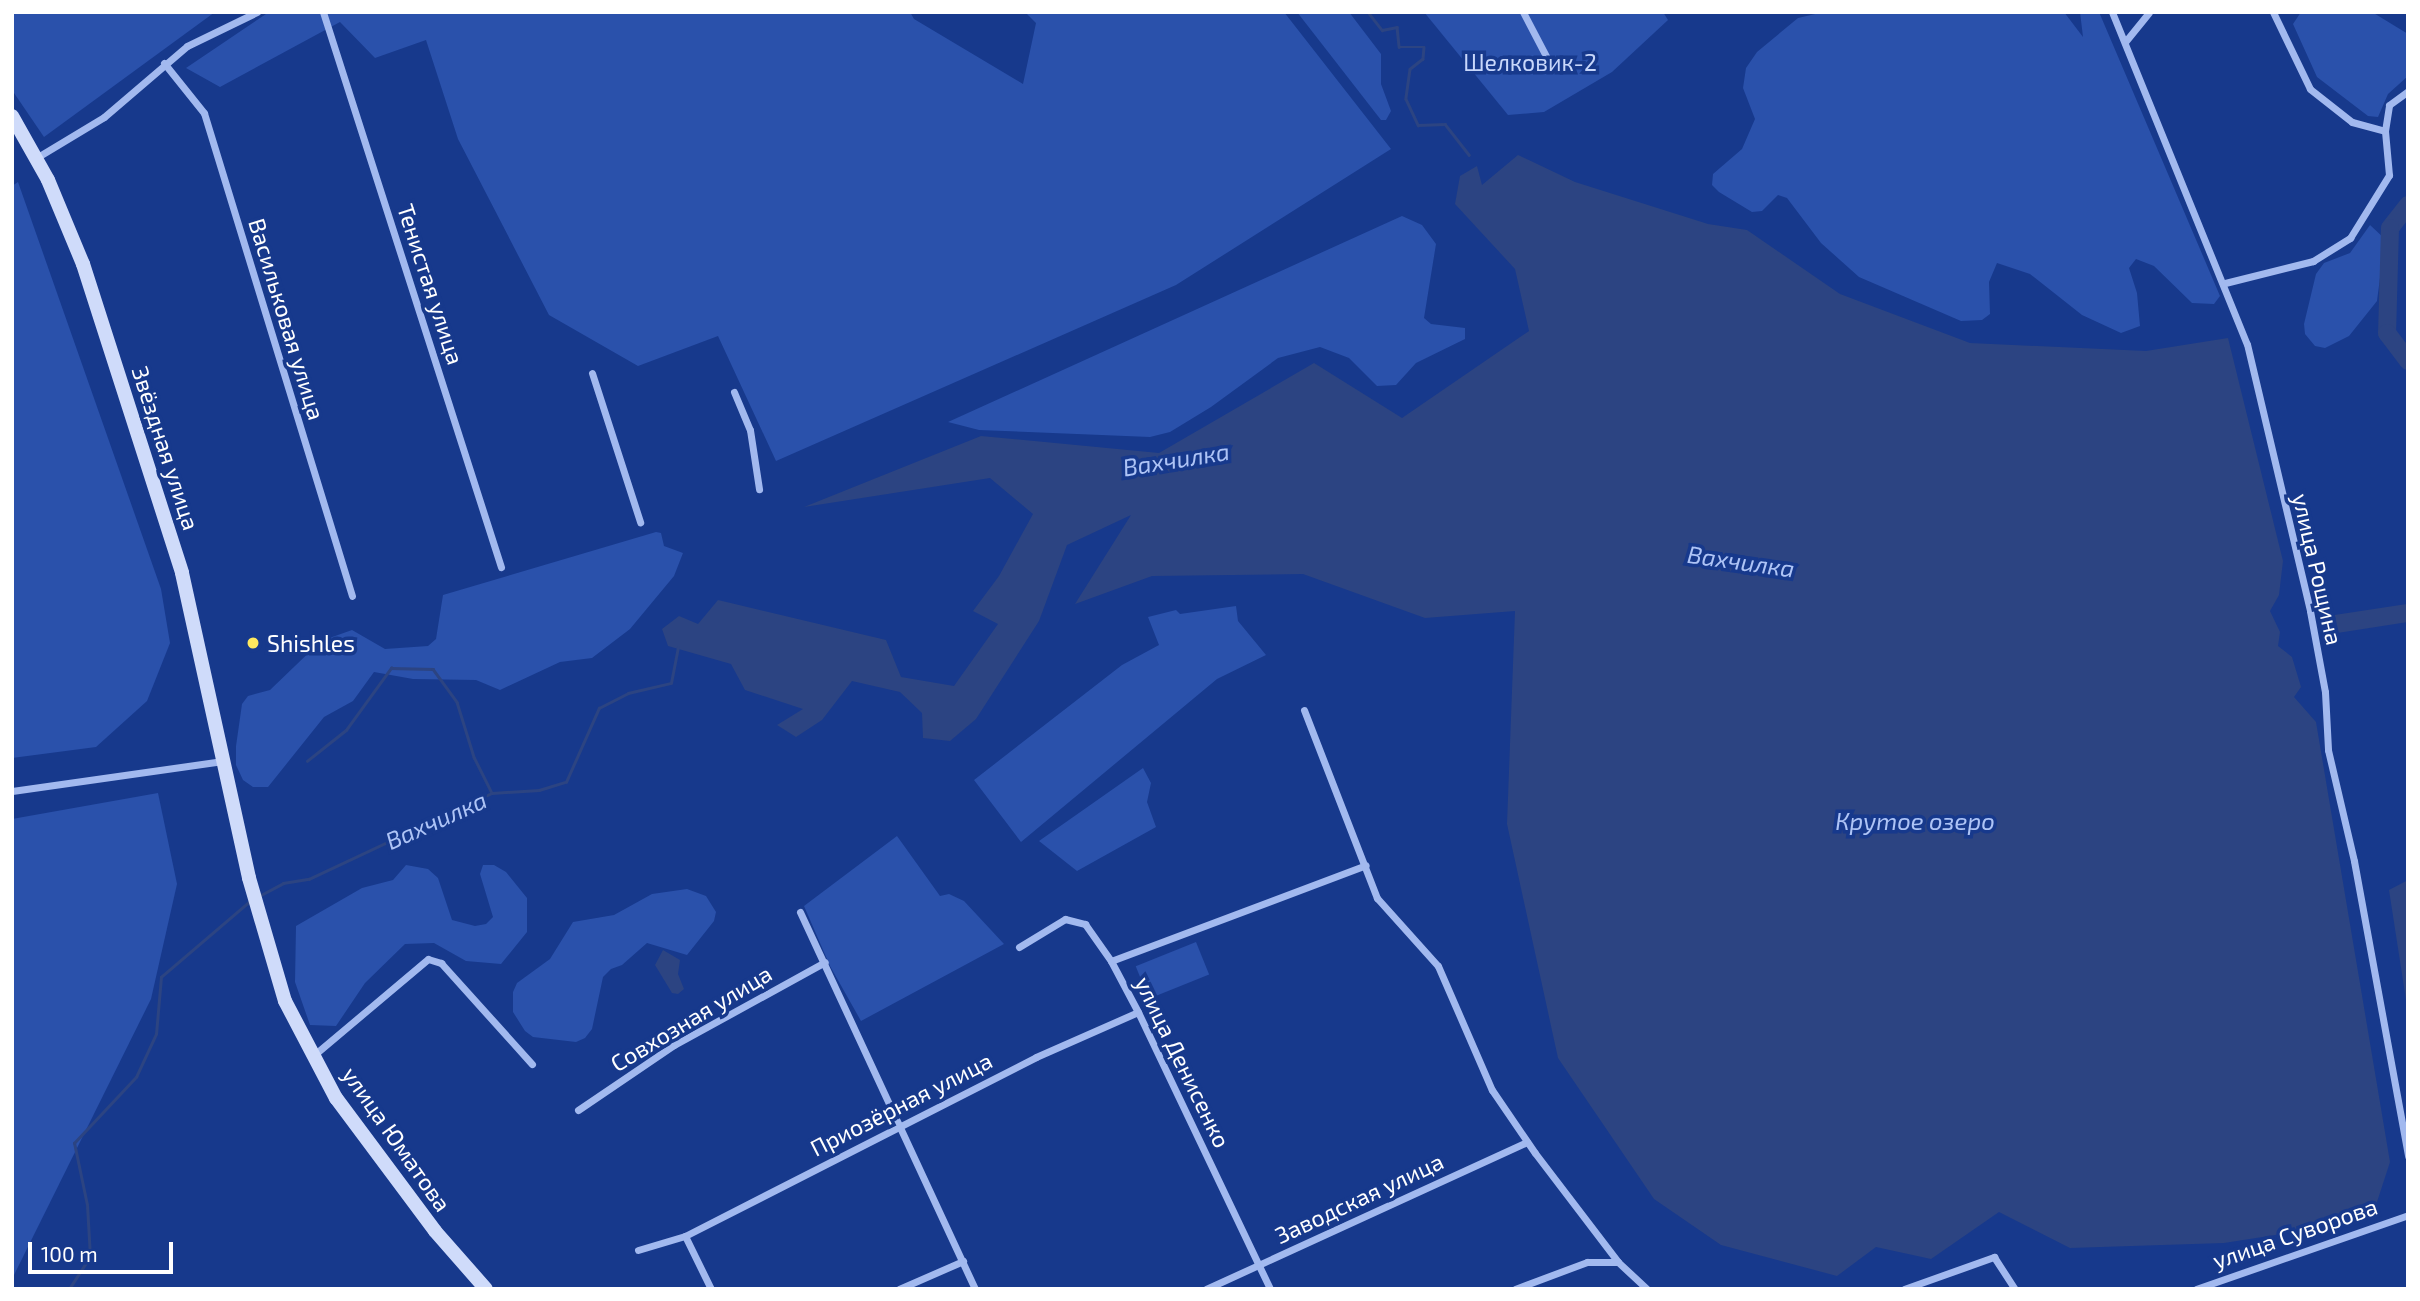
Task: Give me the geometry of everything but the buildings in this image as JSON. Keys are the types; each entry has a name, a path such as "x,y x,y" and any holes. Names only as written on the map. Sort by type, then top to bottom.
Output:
{"main road":[{"name":"Звёздная улица","path":"12,116 36,158 83,264 182,573 223,761"},
{"name":"улица Юматова","path":"223,761 261,925 285,1001 344,1109 435,1231 486,1289"}],"street":[{"path":"36,158 104,117 187,46 257,12"},
{"name":"Тенистая улица","path":"323,12 502,567"},
{"path":"1523,12 1547,58"},
{"name":"улица Рощина","path":"2112,12 2248,344 2310,611 2325,692 2328,750 2354,861 2408,1156"},
{"path":"2125,42 2149,12"},
{"path":"2273,12 2310,89 2352,122 2385,131"},
{"name":"Васильковая улица","path":"164,63 204,113 352,596"},
{"path":"2225,284 2313,261 2350,238 2389,175 2385,131 2389,105 2408,91"},
{"path":"593,373 640,522"},
{"path":"734,392 750,430 759,489"},
{"path":"1304,710 1377,898 1438,966 1492,1090 1527,1142 1618,1262 1647,1289"},
{"path":"12,791 223,761"},
{"path":"1111,961 1366,865"},
{"path":"800,912 902,1125 975,1289"},
{"name":"улица Денисенко","path":"1019,947 1065,919 1084,924 1111,961 1138,1012 1270,1289"},
{"path":"314,1055 428,959 441,963 532,1064"},
{"name":"Совхозная улица","path":"578,1110 674,1045 825,962"},
{"name":"Приозёрная улица","path":"638,1250 685,1236 902,1125 1138,1012"},
{"name":"Заводская улица","path":"1206,1289 1527,1142"},
{"name":"улица Суворова","path":"2196,1289 2408,1215"},
{"path":"685,1236 711,1289"},
{"path":"1904,1289 1994,1257 2015,1289"},
{"path":"899,1289 963,1261"},
{"path":"1515,1289 1587,1262 1618,1262"}],"green space":[{"path":"12,12 215,12 44,137 12,90"},
{"path":"269,12 910,12 914,19 1023,84 1036,23 1025,12 1284,12 1391,149 1176,285 776,461 718,336 638,366 549,315 458,139 426,40 375,58 340,22 220,87 186,68"},
{"path":"1297,12 1349,12 1381,54 1381,84 1391,111 1386,120 1381,120"},
{"name":"Шелковик-2","path":"1424,12 1663,12 1668,20 1612,72 1544,112 1508,115"},
{"path":"1824,12 2064,12 2083,37 2080,12 2099,12 2220,296 2214,304 2192,303 2154,266 2136,259 2129,268 2137,293 2140,326 2121,333 2082,315 2030,274 1997,263 1989,282 1990,314 1982,320 1961,321 1859,277 1821,243 1787,198 1778,195 1762,211 1752,212 1719,192 1712,185 1713,174 1742,149 1755,119 1743,88 1746,68 1757,52 1798,18"},
{"path":"2301,12 2372,12 2408,34 2408,76 2388,94 2378,117 2368,116 2317,77 2293,24"},
{"path":"18,182 161,589 170,643 147,701 96,747 12,758 12,186"},
{"path":"1402,216 1422,225 1436,244 1424,318 1431,324 1465,328 1465,339 1416,363 1396,385 1377,386 1349,358 1320,347 1278,358 1211,407 1170,432 1150,437 979,430 948,422"},
{"path":"2370,225 2385,239 2377,301 2349,336 2325,348 2315,346 2305,334 2304,324 2316,274 2324,263 2350,253"},
{"path":"656,532 661,533 664,546 683,553 674,576 630,629 592,658 560,662 500,690 476,680 413,679 374,672 353,701 324,717 268,787 253,787 243,780 236,765 242,704 248,696 270,690 321,641 352,630 385,649 428,646 436,639 443,595"},
{"path":"1236,606 1238,621 1266,655 1217,679 1021,842 974,780 1122,665 1159,645 1148,617 1176,610 1180,614"},
{"path":"1143,768 1151,783 1147,802 1156,827 1077,871 1039,841"},
{"path":"158,793 177,884 151,999 12,1279 12,819"},
{"path":"897,836 940,896 949,894 964,901 1004,944 861,1021 830,966 804,906"},
{"path":"406,865 428,869 438,878 452,920 475,926 486,924 493,917 480,874 483,865 494,865 506,872 527,898 527,932 501,964 466,961 434,943 405,944 365,983 336,1026 310,1025 295,982 296,926 362,888 393,880"},
{"path":"687,889 706,896 716,912 714,921 687,955 647,943 622,965 611,969 603,977 592,1029 585,1038 576,1042 533,1037 525,1031 513,1012 513,992 517,983 550,959 573,922 614,915 652,894"},
{"path":"1196,942 1209,974 1149,999 1136,966"}],"water":[{"name":"Крутое озеро","path":"1518,155 1575,182 1708,224 1747,230 1840,294 1970,343 2146,351 2228,338 2283,561 2279,595 2270,611 2280,632 2278,646 2292,657 2301,687 2294,697 2316,722 2390,1162 2376,1205 2333,1226 2224,1243 2070,1248 1999,1212 1931,1259 1876,1247 1837,1276 1721,1245 1654,1199 1558,1058 1507,824 1515,611 1425,618 1303,574 1152,576 1075,604 1131,515 1067,545 1039,621 976,719 950,741 923,738 922,713 900,692 852,681 822,720 796,737 777,725 803,709 745,690 731,664 668,646 662,629 679,616 698,624 718,600 886,640 901,677 954,686 998,624 973,611 999,576 1033,514 990,478 804,507 981,436 1159,453 1314,363 1402,418 1529,331 1515,269 1455,204 1460,176 1477,166 1482,185"},
{"path":"2408,880 2408,1013 2389,890"},
{"path":"663,950 680,960 678,974 684,989 678,994 672,993 655,965"}],"waterway":[{"path":"1368,12 1382,30 1397,27 1399,47 1424,47 1423,59 1410,69 1406,99 1418,125 1445,124 1469,155"},
{"path":"2408,205 2390,228 2387,333 2408,361"},
{"name":"Вахчилка","path":"2336,624 2408,613"},
{"name":"Вахчилка","path":"259,896 283,883 309,879 492,793 539,790 566,782 599,708 628,693 671,683 678,648"},
{"path":"307,761 346,730 391,668 433,669 457,702 474,757 492,793"},
{"name":"Вахчилка","path":"69,1289 90,1257 87,1205 74,1143 136,1077 156,1034 161,977 250,901"}],"place":[{"name":"Shishles","path":"253,643"}]}
